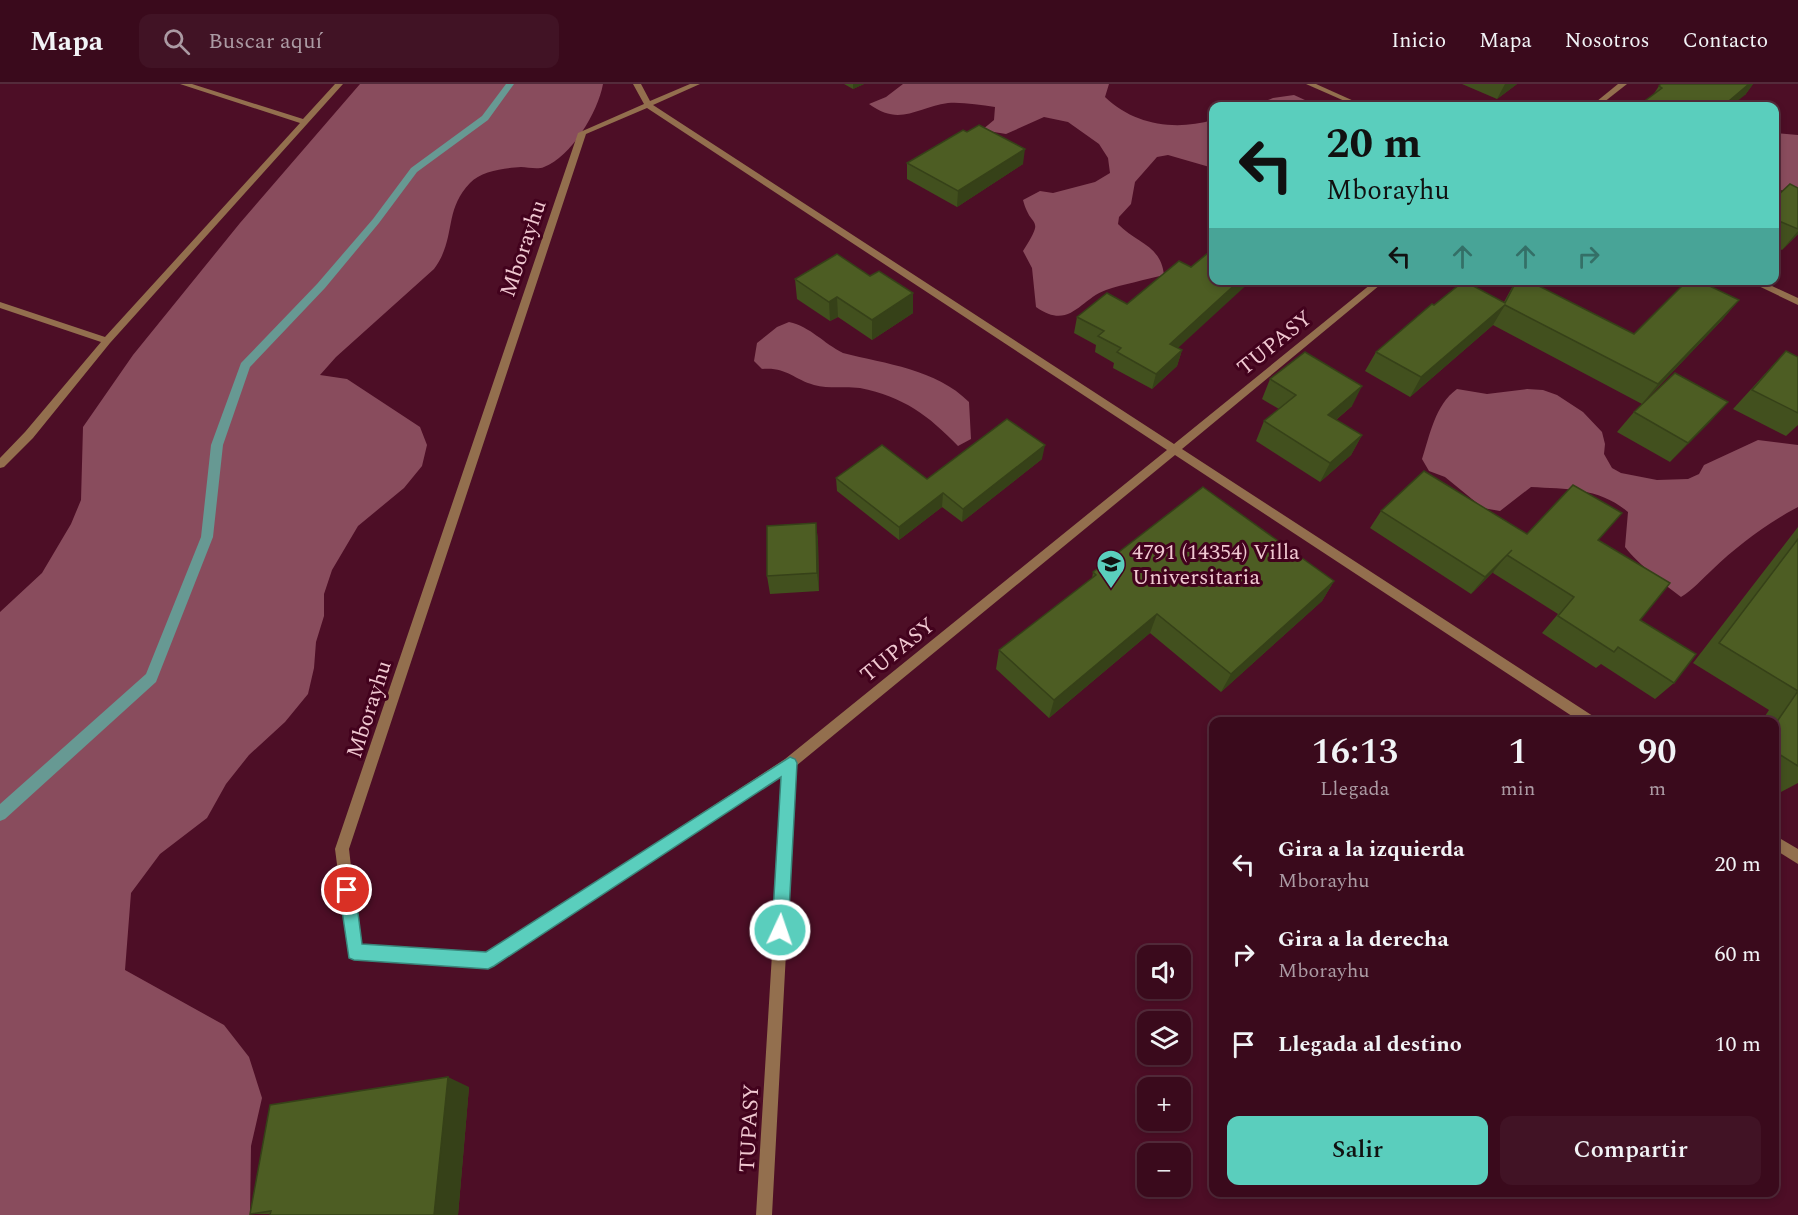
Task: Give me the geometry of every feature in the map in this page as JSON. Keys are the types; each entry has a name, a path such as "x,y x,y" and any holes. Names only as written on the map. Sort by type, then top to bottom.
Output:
{"street":[{"path":"184,84 306,122"},
{"path":"0,464 29,435 107,341 339,84"},
{"path":"637,84 648,105 1177,448 1584,717"},
{"name":"Mborayhu","path":"696,84 582,133 342,849 354,952 488,960 790,763"},
{"path":"1310,84 1352,102"},
{"path":"1600,102 1623,84"},
{"name":"TUPASY","path":"764,1215 790,763 1376,285"},
{"path":"1760,285 1798,302"},
{"path":"0,304 107,341"},
{"path":"1779,845 1798,857"}],"shaded area":[{"path":"360,84 603,84 595,107 582,132 564,154 554,162 541,168 521,167 494,171 470,183 456,204 446,246 434,269 336,357 320,375 347,379 420,427 427,445 422,466 404,488 358,526 332,570 324,594 324,616 316,642 314,668 308,694 285,722 249,755 226,784 207,818 160,854 131,893 125,970 224,1025 249,1057 262,1098 251,1146 250,1215 0,1215 0,612 42,573 71,524 81,500 83,427 133,355 240,223"},
{"path":"903,84 1109,84 1105,97 1129,114 1142,119 1170,125 1209,121 1209,167 1168,155 1157,157 1135,182 1131,204 1119,217 1118,224 1147,245 1158,257 1164,275 1106,290 1066,315 1048,314 1036,307 1032,268 1023,251 1034,232 1035,223 1026,210 1023,200 1040,191 1053,193 1095,182 1110,173 1108,158 1099,144 1068,122 1044,117 1006,134 982,130 994,120 995,107 948,103 899,115 880,111 869,104 886,97"},
{"path":"1294,95 1309,102 1262,102"},
{"path":"1779,133 1798,135 1798,201 1779,189"},
{"path":"789,322 810,331 843,353 910,369 956,391 969,402 971,439 958,446 925,416 890,396 860,388 814,385 778,370 762,369 754,361 757,343 777,327"},
{"path":"1457,389 1487,394 1527,389 1543,390 1557,395 1583,412 1602,432 1605,444 1604,454 1612,468 1621,473 1657,480 1688,479 1699,474 1704,465 1758,440 1798,445 1798,507 1775,520 1742,544 1681,597 1644,567 1625,547 1628,512 1606,498 1582,491 1531,487 1500,511 1483,508 1445,477 1429,471 1422,459 1431,431 1443,403"}],"building":[{"path":"1661,84 1749,84 1728,102 1643,102 1662,88 1659,86"},
{"path":"979,125 1025,149 958,191 907,163 963,130 967,132"},
{"path":"1790,184 1798,188 1798,229 1779,221 1779,194"},
{"path":"1209,252 1209,285 1235,285 1170,344 1182,350 1156,374 1117,352 1121,348 1098,336 1104,331 1077,317 1107,293 1127,304 1179,261 1191,267"},
{"path":"837,254 870,276 879,271 913,293 872,320 837,297 829,302 795,279"},
{"path":"1459,285 1471,285 1505,303 1514,285 1537,285 1634,334 1683,285 1708,285 1739,300 1658,384 1505,305 1421,377 1376,352 1432,304 1434,305"},
{"path":"1786,351 1798,357 1798,413 1752,390"},
{"path":"1305,352 1362,386 1328,415 1362,435 1330,463 1264,421 1296,395 1270,379"},
{"path":"1675,373 1728,402 1688,443 1634,412"},
{"path":"1007,419 1045,445 963,509 943,493 899,527 836,478 882,445 927,479"},
{"path":"1424,471 1527,534 1573,485 1622,513 1598,540 1670,583 1640,620 1696,654 1674,683 1618,647 1614,652 1558,616 1574,597 1507,555 1485,577 1381,511"},
{"path":"1203,487 1334,581 1231,674 1157,614 1054,700 999,650 1096,575 1093,572"},
{"path":"816,523 817,573 767,576 767,526"},
{"path":"1798,539 1798,691 1719,643"},
{"path":"1798,691 1798,766 1779,754 1779,719"},
{"path":"448,1077 434,1215 270,1215 271,1211 250,1214 270,1105"}],"waterway":[{"path":"0,814 151,678 207,537 217,445 245,366 321,286 376,221 414,170 485,118 510,84"}],"place":[{"name":"4791 (14354) Villa Universitaria","path":"1111,590"}],"route":[{"path":"347,890 354,952 488,960 790,763 780,930"}]}
